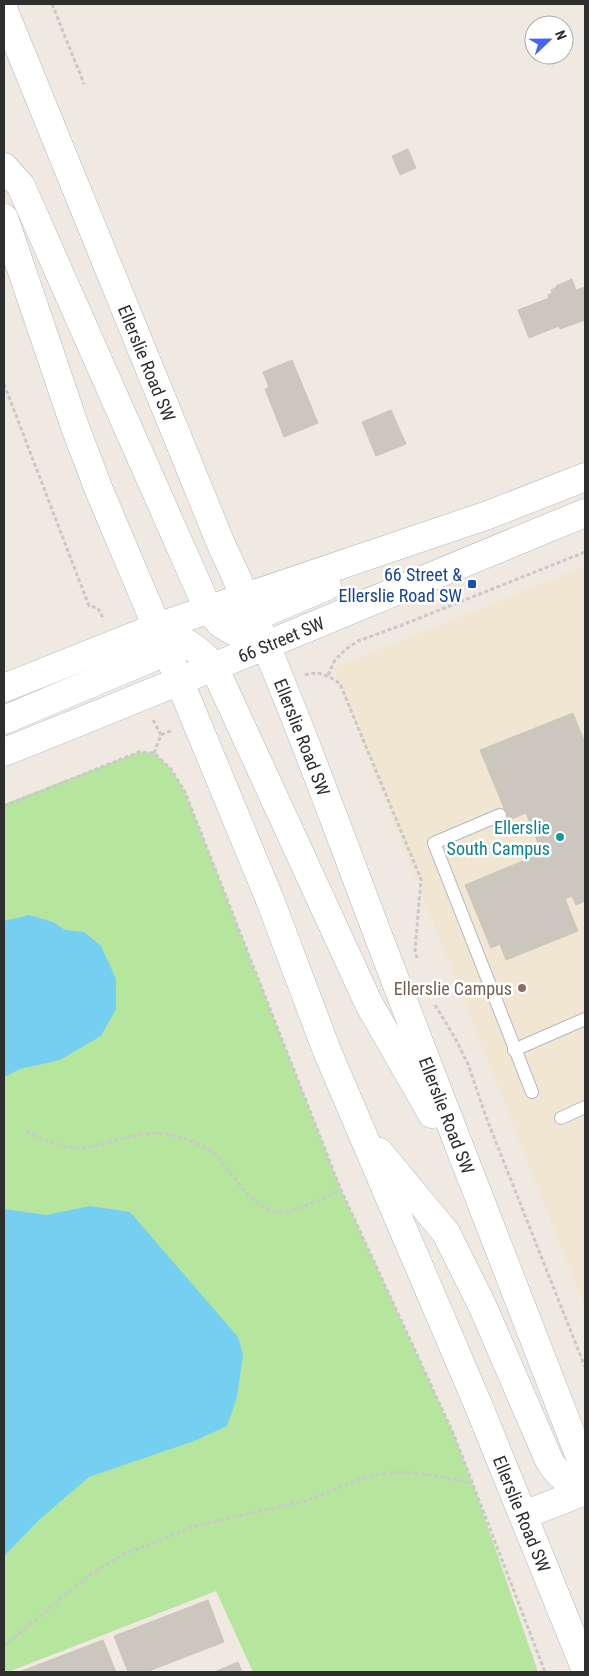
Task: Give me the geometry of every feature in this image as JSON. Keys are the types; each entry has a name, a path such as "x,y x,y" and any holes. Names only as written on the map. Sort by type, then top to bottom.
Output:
{"main road":[{"name":"Ellerslie Road SW","path":"4,11 222,544 232,616"},
{"path":"4,167 21,186 232,616 266,644"},
{"name":"Ellerslie Road SW","path":"4,218 75,428 99,490 186,648 180,681 266,891 327,1051 524,1515 585,1668"},
{"path":"4,720 186,648 232,616 427,545 488,515 585,476"},
{"name":"66 Street SW","path":"4,688 186,648 266,644 585,513"},
{"name":"66 Street SW","path":"4,752 180,681 186,648 232,616"},
{"name":"Ellerslie Road SW","path":"266,644 585,1470"},
{"path":"186,648 369,1004 475,1186"},
{"path":"360,1130 446,1233 482,1305 549,1460 558,1474 585,1486"},
{"path":"524,1515 585,1491"}],"lane":[{"path":"500,815 434,843 532,1092"},
{"path":"514,1050 585,1019"},
{"path":"561,1118 585,1108"}],"path":[{"path":"52,4 84,84"},
{"path":"4,384 89,606 98,608"},
{"path":"328,675 335,660 358,641 585,552"},
{"path":"310,673 328,675 340,684 421,878 415,950 417,960"},
{"path":"154,753 161,735"},
{"path":"4,806 139,752 154,753 170,769 185,792 341,1190 454,1435 545,1672"},
{"path":"434,1004 455,1038 468,1064 486,1117 585,1367"},
{"path":"27,1131 54,1144 80,1148 158,1132 174,1135 201,1144 214,1154 258,1204 268,1210 281,1212 303,1206 341,1190"},
{"path":"4,1646 92,1573 124,1554 195,1526 308,1500 360,1479 380,1474 401,1472 431,1475 472,1483"}],"shaded area":[{"name":"Ellerslie Campus","path":"585,566 585,1308 333,668"}],"green space":[{"path":"139,752 154,753 171,769 185,792 341,1190 454,1435 538,1672 253,1672 216,1591 4,1672 4,804"}],"water":[{"path":"29,915 53,922 65,930 84,932 101,946 116,979 116,1009 101,1036 60,1060 20,1069 4,1077 4,921"},
{"path":"90,1206 130,1212 238,1337 243,1355 237,1397 227,1426 194,1441 89,1477 39,1520 4,1556 4,1209 46,1215"}],"building":[{"path":"408,149 416,168 400,175 392,156"},
{"path":"572,279 576,290 585,287 585,320 560,329 559,326 529,338 518,310 549,298 548,295 552,293 551,290"},
{"path":"292,360 318,423 284,437 265,389 269,387 263,372"},
{"path":"391,410 406,444 376,456 362,422"},
{"name":"Ellerslie South Campus","path":"573,713 585,743 585,901 576,905 572,896 565,899 578,931 506,960 500,944 491,948 465,885 542,853 526,813 509,820 480,750"},
{"path":"208,1600 224,1642 146,1672 128,1672 114,1636"},
{"path":"103,1640 116,1672 19,1672"},
{"path":"238,1662 242,1672 214,1672"}],"place":[{"name":"66 Street & Ellerslie Road SW","path":"472,584"},
{"name":"Ellerslie South Campus","path":"560,837"},
{"name":"Ellerslie Campus","path":"522,988"}]}
